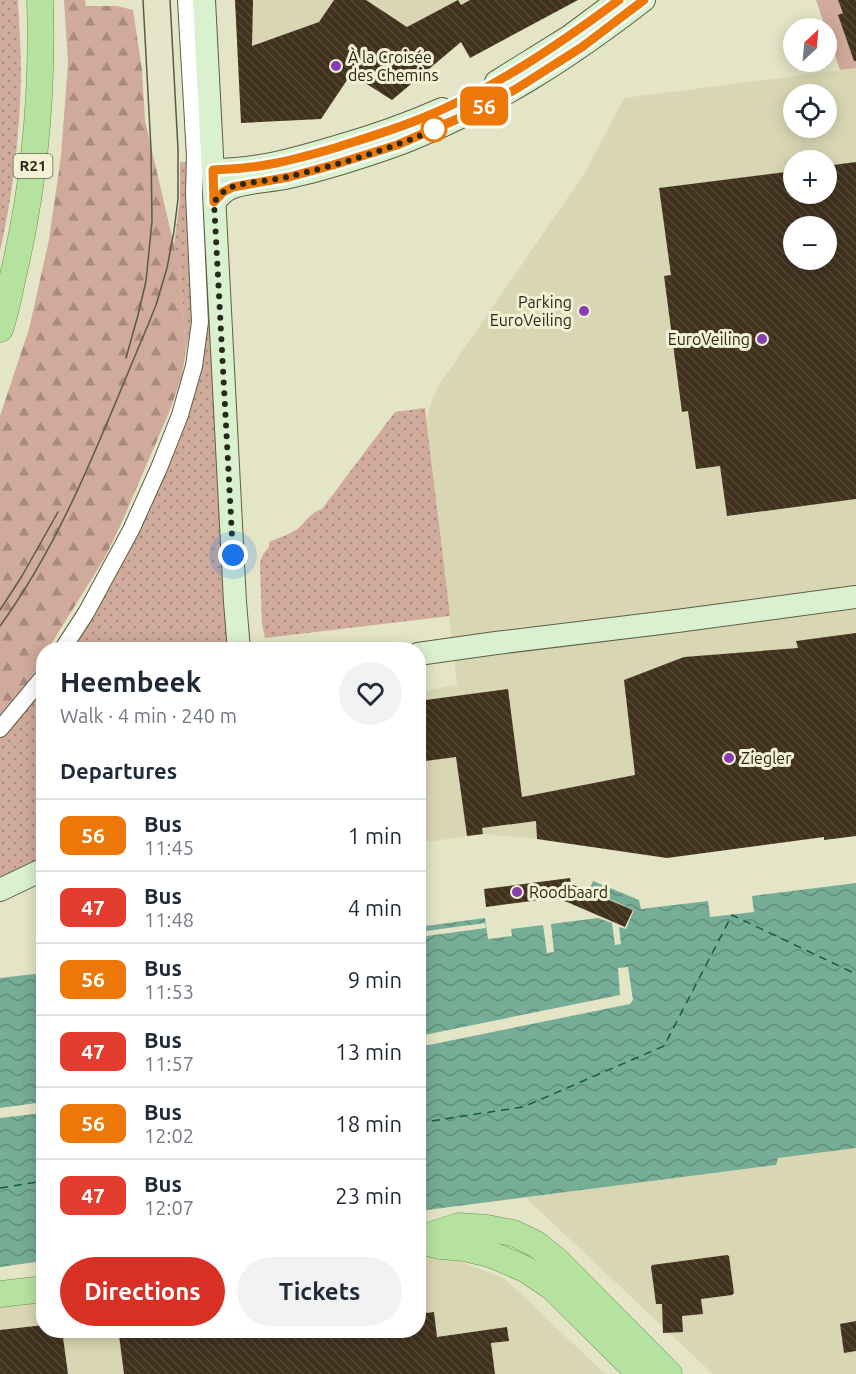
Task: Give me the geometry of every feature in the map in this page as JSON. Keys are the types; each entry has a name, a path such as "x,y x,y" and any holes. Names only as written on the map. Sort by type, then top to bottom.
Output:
{"main road":[{"name":"R21","path":"0,329 22,235 36,144 40,84 40,0"},
{"path":"426,1237 459,1226 513,1233 536,1244 556,1260 669,1374"},
{"path":"426,1242 490,1254 525,1269 552,1287 640,1374"},
{"path":"0,1294 36,1290"}],"street":[{"path":"67,642 86,613 131,530 180,414 194,366 200,322 194,194 195,156 186,0"},
{"path":"204,0 238,642"},
{"path":"213,170 249,169 293,160 379,135 421,118 464,99 508,75 570,36 619,0"},
{"path":"214,202 223,192 233,187 289,177 333,165 397,145 471,113 516,89 582,47 644,0"},
{"path":"426,653 856,597"},
{"path":"0,729 36,686"},
{"path":"0,891 36,873"}],"shaded area":[{"name":"À la Croisée des Chemins","path":"235,0 578,0 470,58 461,42 392,100 352,74 321,119 241,123"},
{"path":"856,68 856,836 824,840 824,837 667,858 537,839 483,834 426,842 426,691 457,685 427,419 439,385 586,171 624,98"},
{"path":"856,1148 856,1374 713,1374 525,1197 776,1165 777,1158"},
{"path":"426,1249 504,1278 605,1374 0,1374 0,1299 36,1295 36,1338 426,1338"}],"green space":[{"path":"0,0 18,0 21,73 15,163 0,251"},
{"path":"64,0 85,0 86,6 117,6 133,10 142,70 145,121 180,271 186,350 182,376 170,410 104,559 52,642 36,642 36,670 0,716 0,416 29,329 49,240 61,156 68,63"},
{"path":"816,0 856,0 856,68 840,70 837,61 837,18 822,18"},
{"path":"199,160 204,160 230,642 73,642 192,396"},
{"path":"180,162 190,162 192,306 186,350 180,271 174,245 180,199"},
{"path":"425,408 450,616 265,638 262,624 260,563 269,547 269,542 296,530 311,515 322,509 395,412"},
{"path":"36,693 36,865 0,883 0,737"}],"water":[{"path":"593,881 639,900 641,909 708,901 710,917 754,912 752,896 856,883 856,1148 778,1158 776,1165 426,1210 426,926 485,918 488,939 512,936 511,929 543,925 547,953 554,952 551,924 598,918 612,923 615,945 621,944 619,927 626,929 634,910 589,890"},
{"path":"36,974 36,1262 0,1267 0,978"}],"pier":[{"path":"485,923 486,928 426,936 426,931"},
{"path":"628,967 633,1000 630,1004 426,1046 426,1035 620,995 618,968"},
{"path":"36,1103 36,1114 0,1118 0,1108"}],"building":[{"name":"À la Croisée des Chemins","path":"235,0 253,0 252,46 319,22 334,0 366,0 407,27 458,0 461,5 470,0 578,0 470,58 461,42 392,100 351,74 321,119 241,123"},
{"path":"838,0 856,0 856,61 854,61 838,15 843,13"},
{"name":"EuroVeiling","path":"856,162 856,499 727,516 720,466 696,469 688,411 682,412 664,276 671,275 659,188 783,172 783,204 837,204 837,165"},
{"path":"856,633 856,836 824,840 824,837 667,858 537,839 536,821 482,828 483,834 467,836 456,757 426,761 426,700 508,689 522,797 635,775 624,680 684,657 798,648 796,641"},
{"path":"570,878 571,884 633,910 625,927 557,899 486,907 484,889"},
{"path":"727,1255 734,1293 701,1299 703,1314 682,1316 683,1332 663,1333 662,1304 656,1304 652,1265"},
{"path":"434,1312 437,1337 507,1327 509,1341 491,1343 495,1374 124,1374 119,1338 426,1338 426,1313"},
{"path":"856,1321 856,1351 844,1353 840,1324"},
{"path":"36,1326 36,1338 63,1338 68,1374 0,1374 0,1330"}],"ferry route":[{"path":"426,1122 523,1107 664,1046 732,915 856,974"},
{"path":"0,1188 36,1182"}],"tram line":[{"path":"126,358 146,281 152,221 151,149 143,0"},
{"path":"0,626 45,555 82,480 156,305 167,268 178,199 178,149 170,0"},
{"path":"0,610 58,512"}],"bus line":[{"name":"56","path":"619,0 570,36 508,75 464,99 421,118 379,135 293,160 249,169 213,170 214,202 223,192 233,187 289,177 333,165 397,145 471,113 550,68 644,0"}],"place":[{"name":"À la Croisée des Chemins","path":"336,66"},
{"name":"Parking EuroVeiling","path":"584,311"},
{"name":"EuroVeiling","path":"762,339"},
{"name":"Ziegler","path":"729,758"},
{"name":"Roodbaard","path":"517,892"}],"route":[{"path":"233,555 214,202 223,192 233,187 289,177 333,165 397,145 438,128 434,129"}]}
